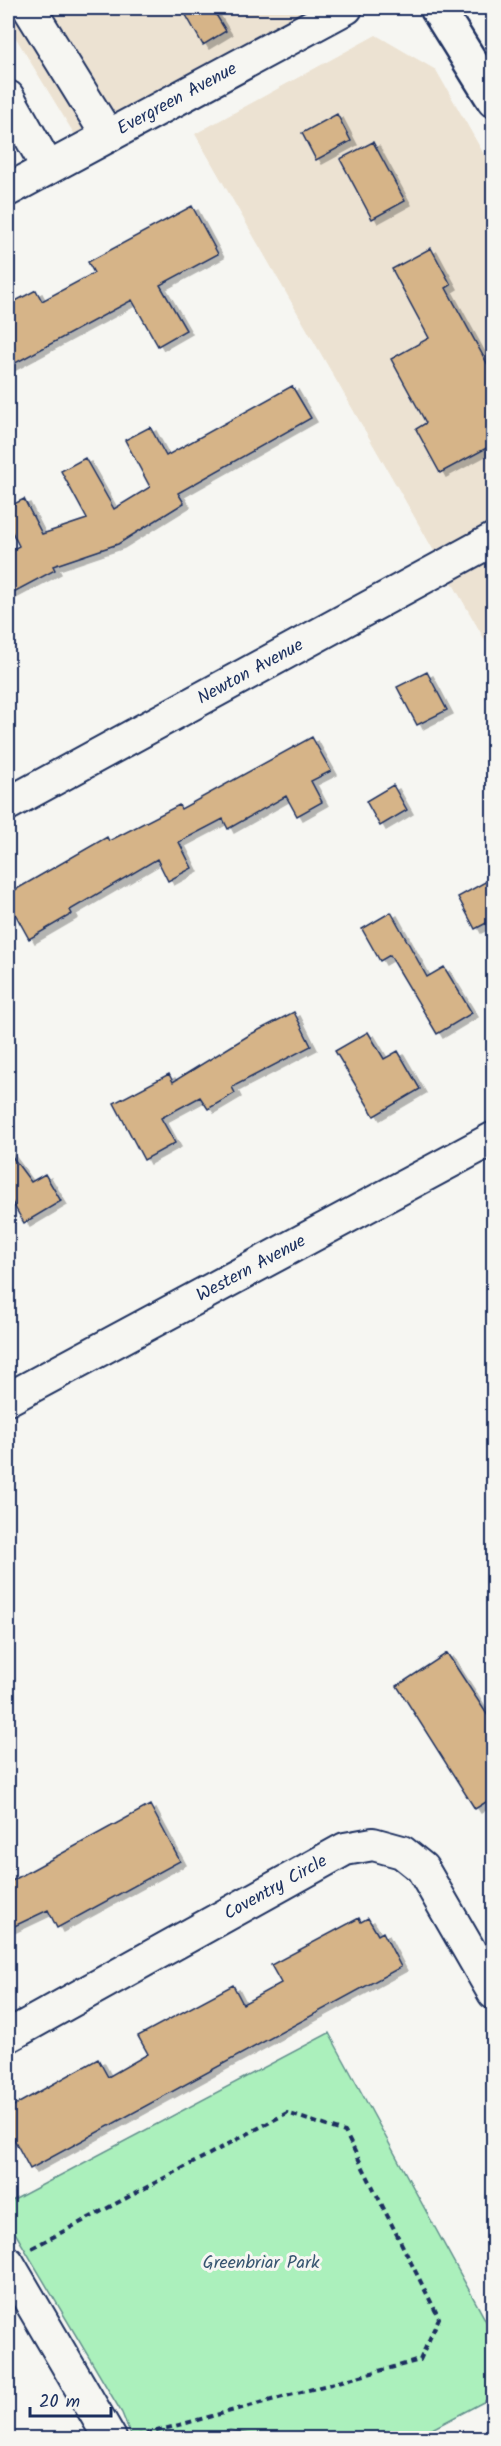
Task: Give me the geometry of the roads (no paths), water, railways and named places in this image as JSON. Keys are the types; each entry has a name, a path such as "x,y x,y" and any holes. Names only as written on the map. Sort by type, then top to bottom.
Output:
{"main road":[{"path":"437,8 494,100"}],"street":[{"path":"29,8 108,136"},
{"name":"Evergreen Avenue","path":"8,190 346,8"},
{"path":"8,97 48,168"},
{"name":"Newton Avenue","path":"8,804 494,539"},
{"name":"Western Avenue","path":"8,1399 494,1138"},
{"name":"Coventry Circle","path":"8,2036 345,1849 373,1844 402,1852 422,1868 494,1993"},
{"path":"18,2256 110,2439"}],"park label":[{"name":"Greenbriar Park","path":"261,2263"}]}
